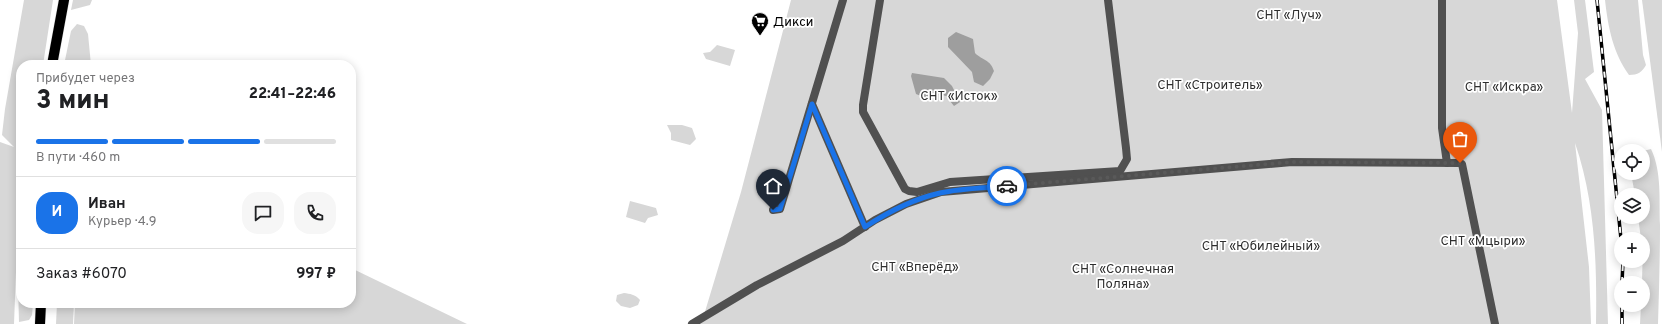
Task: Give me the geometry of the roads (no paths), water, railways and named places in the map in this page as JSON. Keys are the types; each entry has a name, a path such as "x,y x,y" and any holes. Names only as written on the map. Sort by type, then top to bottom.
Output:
{"main road":[{"path":"53,60 64,0"},
{"path":"59,60 70,0"},
{"path":"40,324 41,308"},
{"path":"47,324 48,308"}],"street":[{"path":"773,210 780,209 843,0"},
{"path":"880,0 863,112 904,189 917,192 950,182 1120,171 1127,159 1108,0"},
{"path":"1442,0 1442,128 1447,163"},
{"path":"812,104 865,227"},
{"path":"692,324 758,285 843,241 906,204 930,195 946,192 1292,162 1462,164 1495,324"}],"railway":[{"path":"1597,0 1620,232"},
{"path":"1622,276 1623,268"},
{"path":"1622,312 1622,324"}],"place":[{"name":"Дикси","path":"760,36"}],"park label":[{"name":"СНТ «Луч»","path":"1289,14"},
{"name":"СНТ «Строитель»","path":"1210,84"},
{"name":"СНТ «Искра»","path":"1504,86"},
{"name":"СНТ «Исток»","path":"959,95"},
{"name":"СНТ «Мцыри»","path":"1483,240"},
{"name":"СНТ «Юбилейный»","path":"1261,245"},
{"name":"СНТ «Вперёд»","path":"915,266"},
{"name":"СНТ «Солнечная Поляна»","path":"1123,276"}]}
